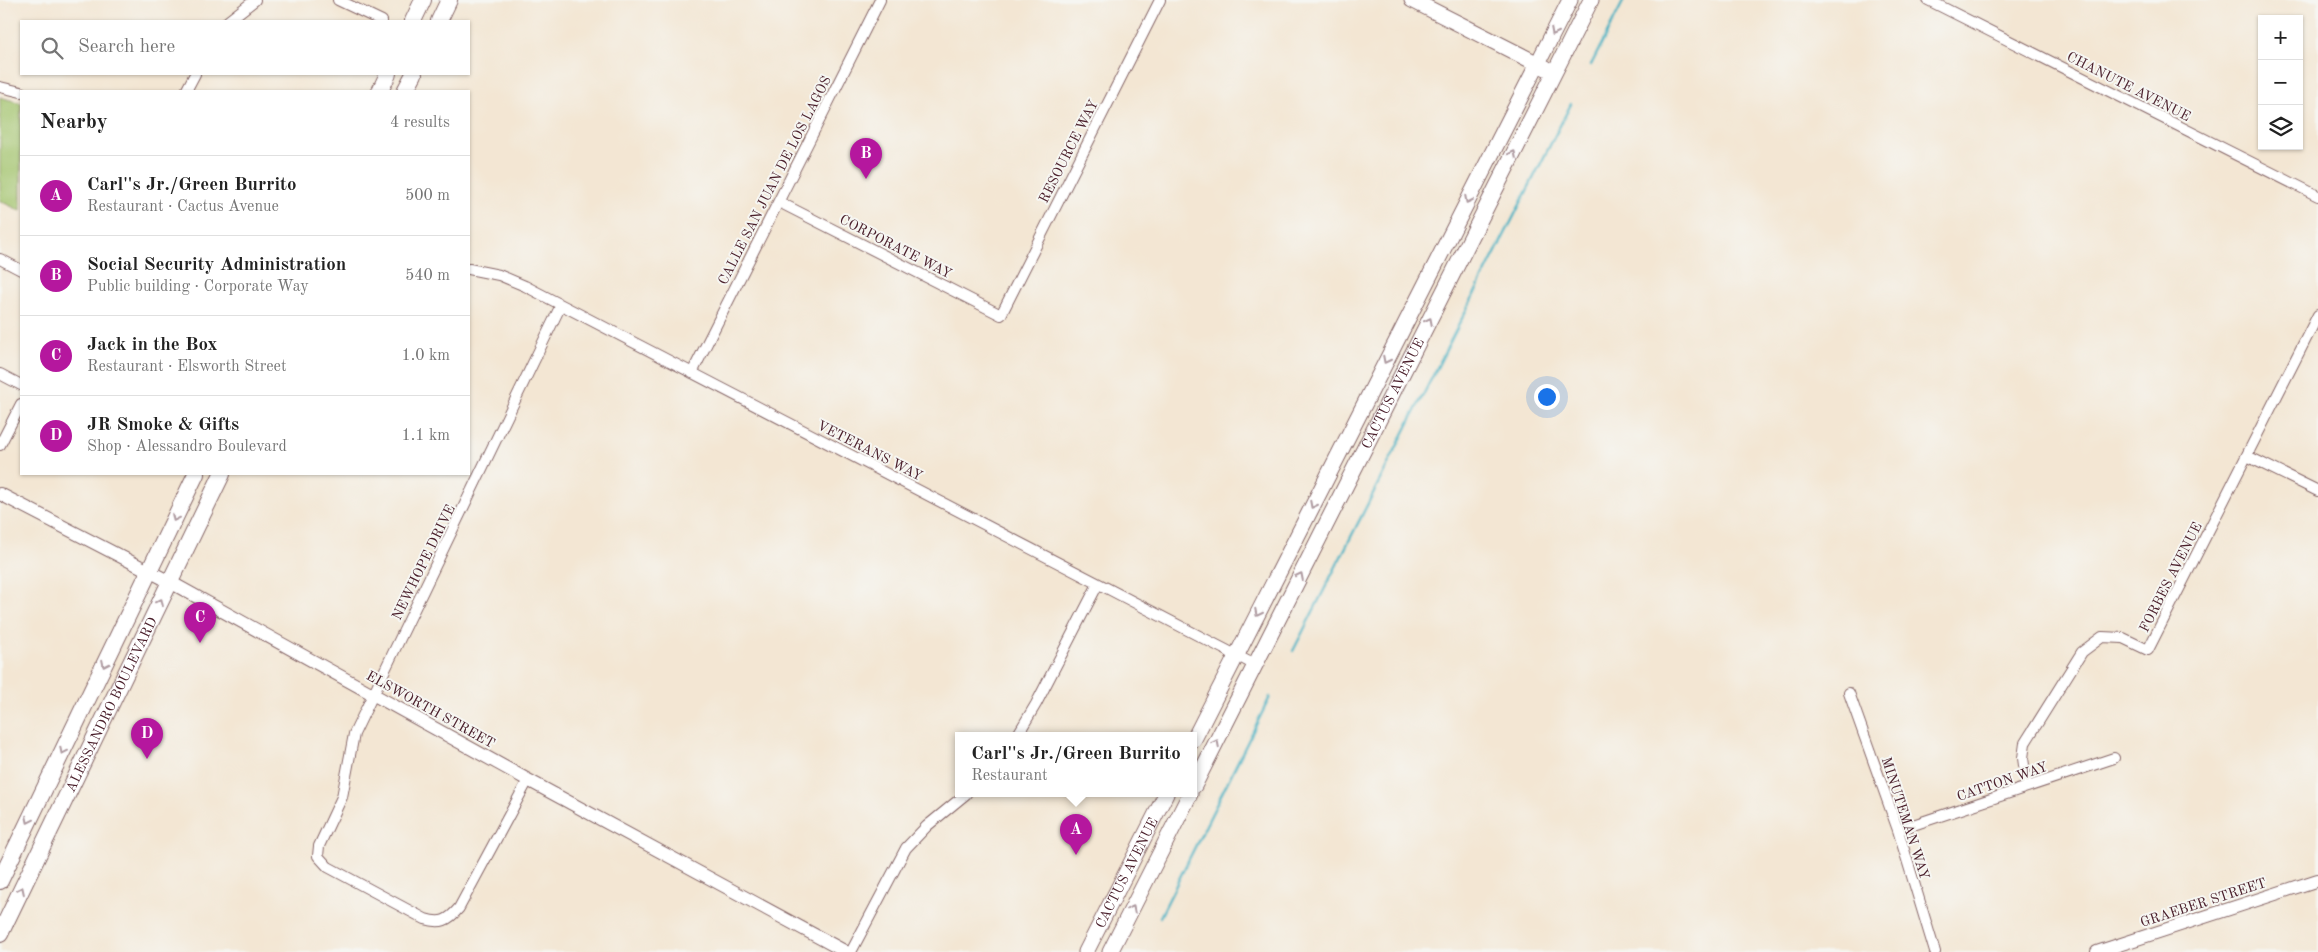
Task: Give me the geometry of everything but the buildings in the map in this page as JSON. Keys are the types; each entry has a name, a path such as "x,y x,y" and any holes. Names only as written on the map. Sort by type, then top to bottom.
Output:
{"main road":[{"path":"414,20 424,0"},
{"path":"439,20 449,0"},
{"path":"1412,0 1554,72"},
{"name":"CACTUS AVENUE","path":"1197,733 1570,0"},
{"name":"CACTUS AVENUE","path":"1197,780 1591,0"},
{"path":"380,90 388,75"},
{"path":"406,90 413,75"},
{"name":"ALESSANDRO BOULEVARD","path":"0,881 196,475"},
{"name":"ALESSANDRO BOULEVARD","path":"0,934 220,475"},
{"path":"51,776 71,786"},
{"name":"CACTUS AVENUE","path":"1086,952 1164,797"},
{"name":"CACTUS AVENUE","path":"1110,952 1188,797"}],"street":[{"path":"229,20 255,0"},
{"path":"338,0 380,20"},
{"name":"CALLE SAN JUAN DE LOS LAGOS","path":"692,373 880,0"},
{"name":"RESOURCE WAY","path":"1001,315 1160,0"},
{"name":"CHANUTE AVENUE","path":"1928,0 2318,196"},
{"path":"187,90 194,75"},
{"path":"0,87 20,92"},
{"name":"CORPORATE WAY","path":"779,202 1001,315"},
{"path":"0,259 20,269"},
{"name":"VETERANS WAY","path":"470,269 499,275 561,305 1255,665"},
{"name":"NEWHOPE DRIVE","path":"528,780 459,908 448,920 435,922 425,920 324,864 318,856 319,846 342,797 354,734 561,305"},
{"name":"FORBES AVENUE","path":"2028,787 2023,758 2025,743 2082,652 2102,637 2123,638 2148,650 2318,315"},
{"path":"0,374 20,384"},
{"path":"0,445 20,406"},
{"path":"2247,456 2318,491"},
{"name":"ELSWORTH STREET","path":"0,494 170,582 528,780 846,952"},
{"path":"1019,732 1036,704 1098,584"},
{"name":"MINUTEMAN WAY","path":"1849,693 1898,830 1935,952"},
{"name":"CATTON WAY","path":"1898,830 2114,758"},
{"path":"852,952 906,848 928,826 962,797"},
{"name":"GRAEBER STREET","path":"2097,952 2318,880"}],"green space":[{"path":"0,97 20,103 20,211 0,201"}],"waterway":[{"path":"1591,65 1624,0"},
{"path":"1293,651 1571,104"},
{"path":"1160,917 1270,697"}],"place":[{"name":"Social Security Administration","path":"866,179"},
{"name":"Jack in the Box","path":"200,643"},
{"name":"JR Smoke & Gifts","path":"147,759"},
{"name":"Carl''s Jr./Green Burrito","path":"1076,855"}]}
